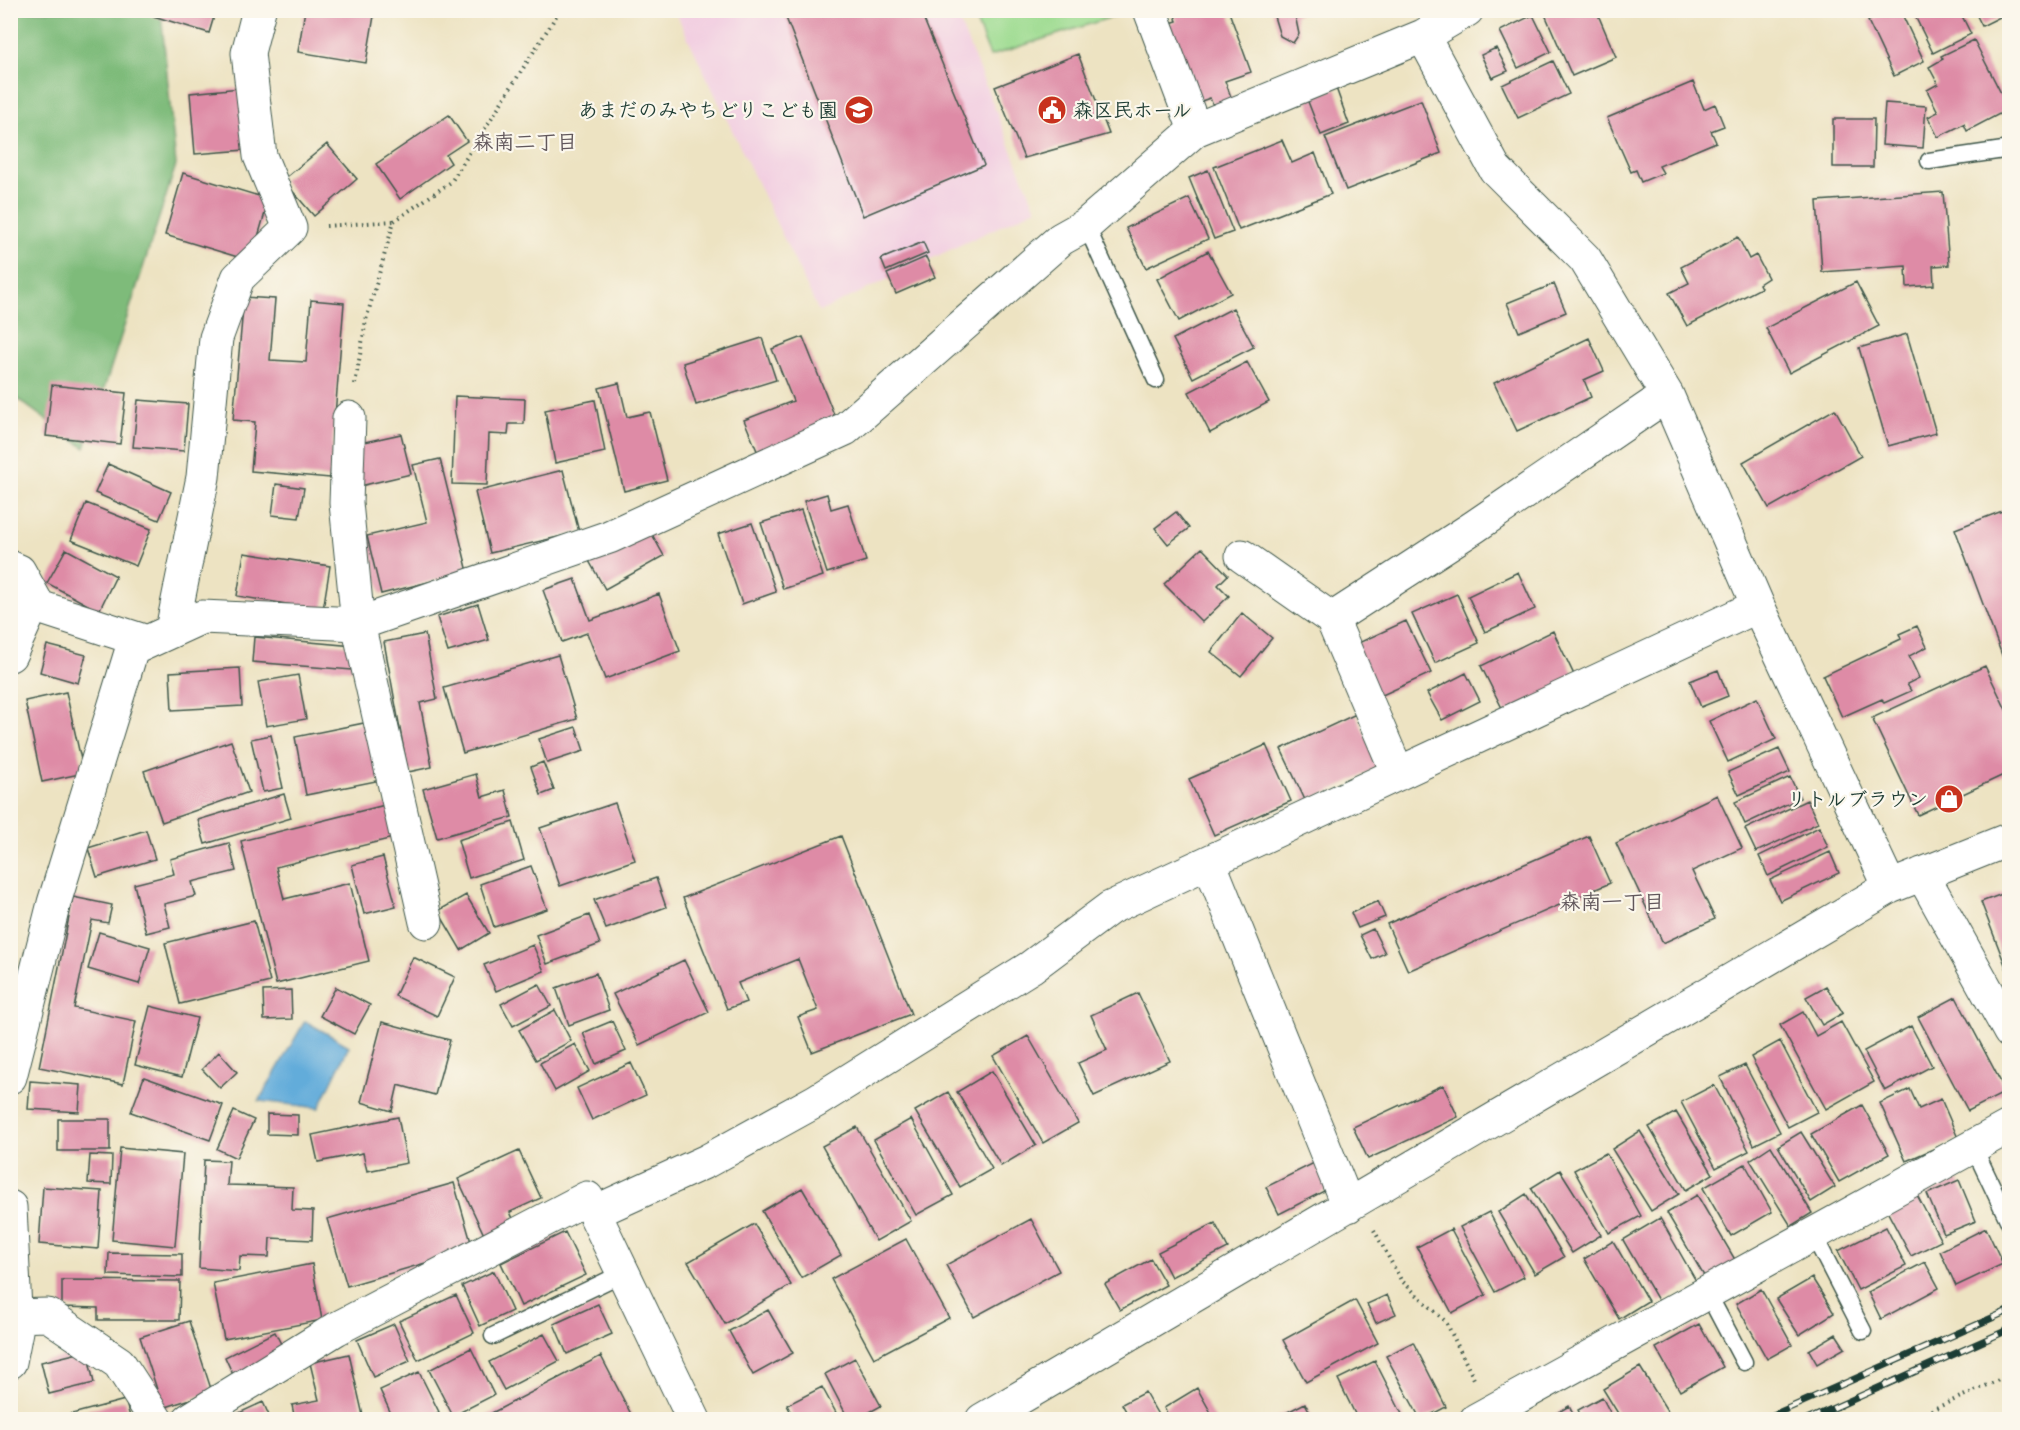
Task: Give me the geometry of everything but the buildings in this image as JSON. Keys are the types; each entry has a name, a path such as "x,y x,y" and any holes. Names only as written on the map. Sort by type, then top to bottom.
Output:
{"street":[{"path":"159,636 203,477 216,338 238,278 290,228 260,156 249,53 259,10"},
{"path":"1150,10 1195,130"},
{"path":"10,1077 54,903 132,649 202,616 358,624 609,537 845,429 1061,239 1086,225 1195,130 1423,36 1467,10"},
{"path":"1423,36 1495,169 1585,259 1667,395 1758,606 1890,887"},
{"path":"1332,619 1474,527 1667,395"},
{"path":"349,418 346,503 358,624 426,922"},
{"path":"1242,556 1332,619 1398,774"},
{"path":"10,567 19,571 39,607 159,636"},
{"path":"10,655 35,600"},
{"path":"595,1212 707,1161 816,1101 1031,967 1110,908 1758,606"},
{"path":"982,1419 1890,887 2010,839"},
{"path":"1209,862 1353,1202"},
{"path":"1922,874 2010,1032"},
{"path":"1483,1416 2010,1126"},
{"path":"189,1419 336,1329 587,1198 694,1419"},
{"path":"10,1207 13,1316 10,1362"},
{"path":"13,1316 48,1316 119,1363 156,1419"}],"lane":[{"path":"1929,161 2010,148"},
{"path":"1086,225 1156,380"},
{"path":"1973,1146 2010,1224"},
{"path":"1813,1234 1863,1331"},
{"path":"493,1336 623,1273"},
{"path":"1707,1292 1744,1362"}],"path":[{"path":"290,228 394,221 451,182 560,10"},
{"path":"349,418 366,320 394,221"},
{"path":"1353,1202 1401,1280 1446,1322 1483,1416"},
{"path":"1910,1419 2010,1375"}],"shaded area":[{"name":"あまだのみやちどりこども園","path":"675,11 955,11 1036,209 819,312"}],"green space":[{"path":"11,11 160,11 161,13 176,165 85,448 11,394"},
{"path":"972,11 1113,11 1115,16 990,56"}],"water":[{"path":"305,1021 349,1046 319,1108 259,1101"}],"railway":[{"path":"1762,1420 2010,1310"},
{"path":"1807,1420 2010,1329"}],"place":[{"name":"あまだのみやちどりこども園","path":"859,110"},
{"name":"森区民ホール","path":"1052,110"},
{"name":"リトルブラウン","path":"1949,799"}],"district":[{"name":"森南二丁目","path":"525,142"},
{"name":"森南一丁目","path":"1612,902"}]}
